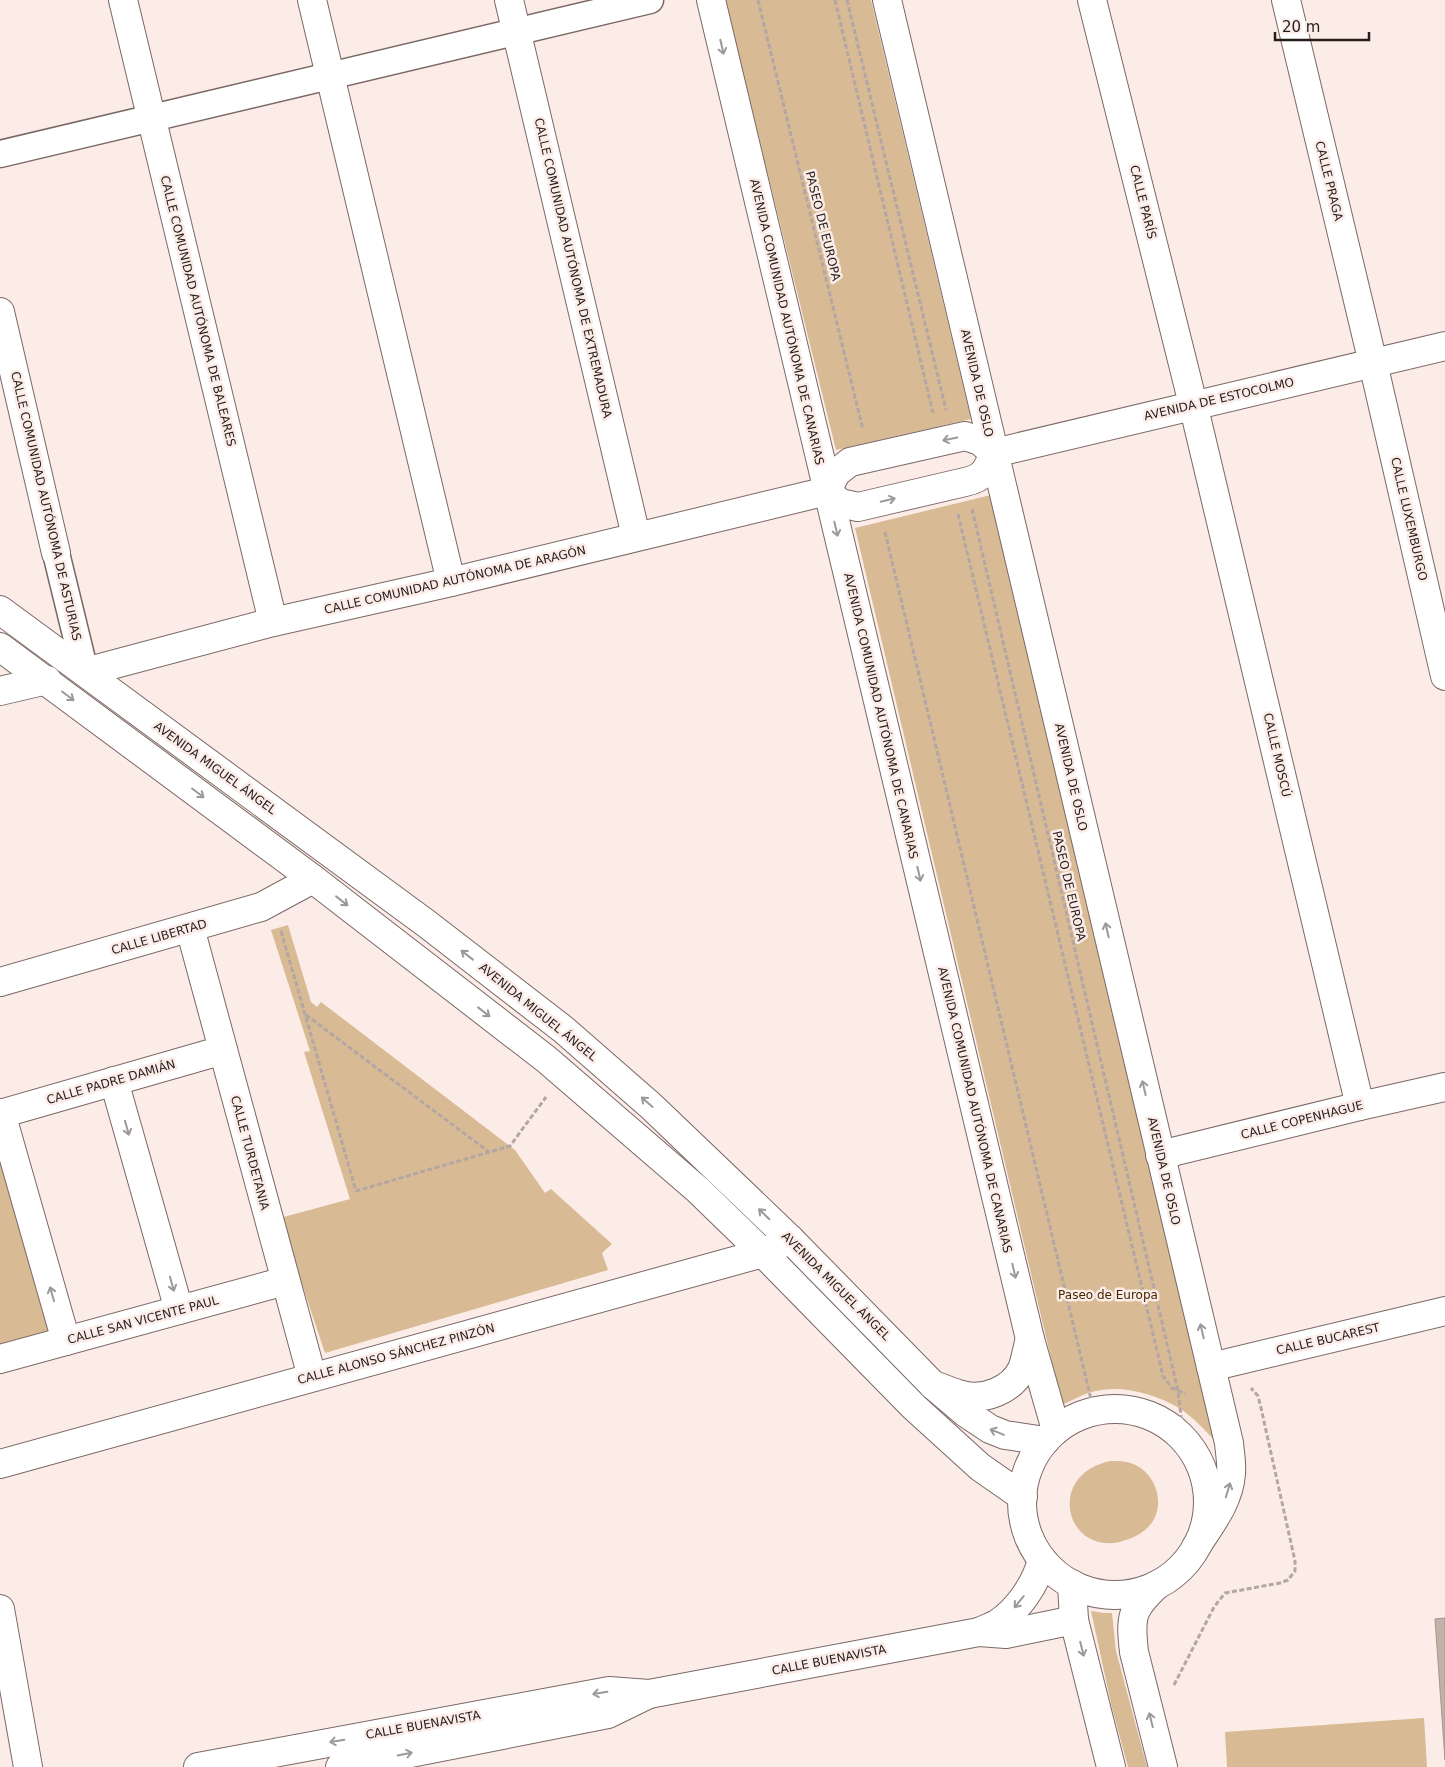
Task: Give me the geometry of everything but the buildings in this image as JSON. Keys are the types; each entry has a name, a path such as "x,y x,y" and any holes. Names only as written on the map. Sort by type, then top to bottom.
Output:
{"street":[{"name":"CALLE COMUNIDAD AUTÓNOMA DE BALEARES","path":"124,0 273,622"},
{"path":"312,0 452,582"},
{"name":"CALLE COMUNIDAD AUTÓNOMA DE EXTREMADURA","path":"509,0 636,536"},
{"path":"0,154 650,0"},
{"name":"AVENIDA COMUNIDAD AUTÓNOMA DE CANARIAS","path":"711,0 1030,1339 1050,1436"},
{"name":"AVENIDA DE OSLO","path":"887,0 1229,1443 1232,1465 1230,1482 1220,1510 1196,1547"},
{"name":"CALLE PARÍS","path":"1092,0 1193,404"},
{"name":"CALLE PRAGA","path":"1286,0 1373,362"},
{"name":"CALLE COMUNIDAD AUTÓNOMA DE ASTURIAS","path":"0,312 7,367 85,672"},
{"name":"AVENIDA DE ESTOCOLMO","path":"994,453 1193,404 1445,346"},
{"name":"CALLE LUXEMBURGO","path":"1373,362 1445,676"},
{"name":"CALLE MOSCÚ","path":"1193,404 1360,1106"},
{"path":"965,436 980,441 994,453 988,469 976,480 858,507 840,503 827,491 836,473 850,462 870,457 965,436"},
{"name":"CALLE COMUNIDAD AUTÓNOMA DE ARAGÓN","path":"85,672 273,622 452,582 827,491"},
{"name":"AVENIDA MIGUEL ÁNGEL","path":"0,610 428,924 564,1030 651,1106 790,1239 933,1385 976,1420 990,1429 1010,1436 1050,1436"},
{"path":"0,647 314,879 563,1074 698,1190 763,1253 914,1407 980,1467 1023,1497"},
{"path":"0,691 47,680"},
{"name":"CALLE LIBERTAD","path":"0,982 261,907 314,879"},
{"name":"CALLE TURDETANIA","path":"190,928 312,1377"},
{"name":"CALLE PADRE DAMIÁN","path":"1,1114 222,1050"},
{"path":"114,1081 179,1310"},
{"name":"CALLE COPENHAGUE","path":"1160,1155 1445,1087"},
{"path":"1,1114 66,1341"},
{"name":"CALLE ALONSO SÁNCHEZ PINZÓN","path":"0,1464 763,1253 790,1239"},
{"name":"CALLE SAN VICENTE PAUL","path":"0,1359 285,1281"},
{"name":"CALLE BUCAREST","path":"1214,1378 1445,1312"},
{"path":"933,1385 963,1396 981,1396 1000,1391 1015,1379 1021,1369 1030,1339"},
{"path":"1115,1410 1136,1412 1162,1422 1184,1441 1200,1465 1204,1478 1207,1492 1206,1521 1196,1547 1179,1569 1169,1578 1157,1585 1137,1592 1114,1595 1092,1592 1072,1584 1060,1577 1042,1560 1026,1530 1023,1514 1023,1487 1029,1467 1050,1436 1080,1416 1094,1412 1115,1410"},
{"name":"CALLE BUENAVISTA","path":"198,1767 609,1691 649,1694 979,1632 997,1624 1018,1603 1036,1577 1042,1560"},
{"path":"1072,1584 1074,1620 1111,1767"},
{"path":"1157,1585 1141,1600 1133,1614 1132,1633 1134,1652 1164,1767"},
{"path":"0,1609 28,1767"},
{"name":"CALLE BUENAVISTA","path":"979,1632 1006,1634 1074,1620"},
{"name":"CALLE BUENAVISTA","path":"340,1767 608,1714 649,1694"}],"path":[{"name":"PASEO DE EUROPA","path":"758,0 870,457"},
{"path":"835,0 946,440"},
{"path":"847,0 946,440"},
{"name":"PASEO DE EUROPA","path":"958,484 1178,1391 1184,1441"},
{"path":"958,484 1164,1376 1172,1388 1183,1393 1196,1395 1214,1378 1242,1386 1249,1386 1258,1396 1295,1561 1295,1571 1288,1580 1226,1593 1221,1598 1214,1607 1170,1693"},
{"path":"878,502 1094,1412"},
{"path":"272,902 356,1191 510,1146 563,1074"},
{"path":"306,1015 489,1152"}],"green space":[{"path":"725,0 871,0 971,419 836,450"},
{"name":"Paseo de Europa","path":"991,495 1216,1442 1203,1428 1179,1408 1161,1399 1142,1393 1121,1389 1101,1390 1086,1394 1062,1405 855,528"},
{"path":"288,925 311,1002 317,1007 321,1002 515,1150 545,1193 551,1189 612,1244 602,1253 608,1270 325,1353 280,1218 350,1199 304,1052 310,1051 271,930"},
{"path":"0,1160 49,1333 0,1346"},
{"path":"1110,1461 1129,1462 1145,1471 1156,1489 1158,1503 1155,1517 1144,1531 1129,1539 1108,1543 1091,1539 1078,1529 1071,1515 1070,1499 1076,1483 1089,1470"},
{"path":"1091,1611 1112,1613 1116,1651 1147,1767 1128,1767 1112,1708"},
{"path":"1424,1718 1427,1767 1227,1767 1225,1732"}]}
